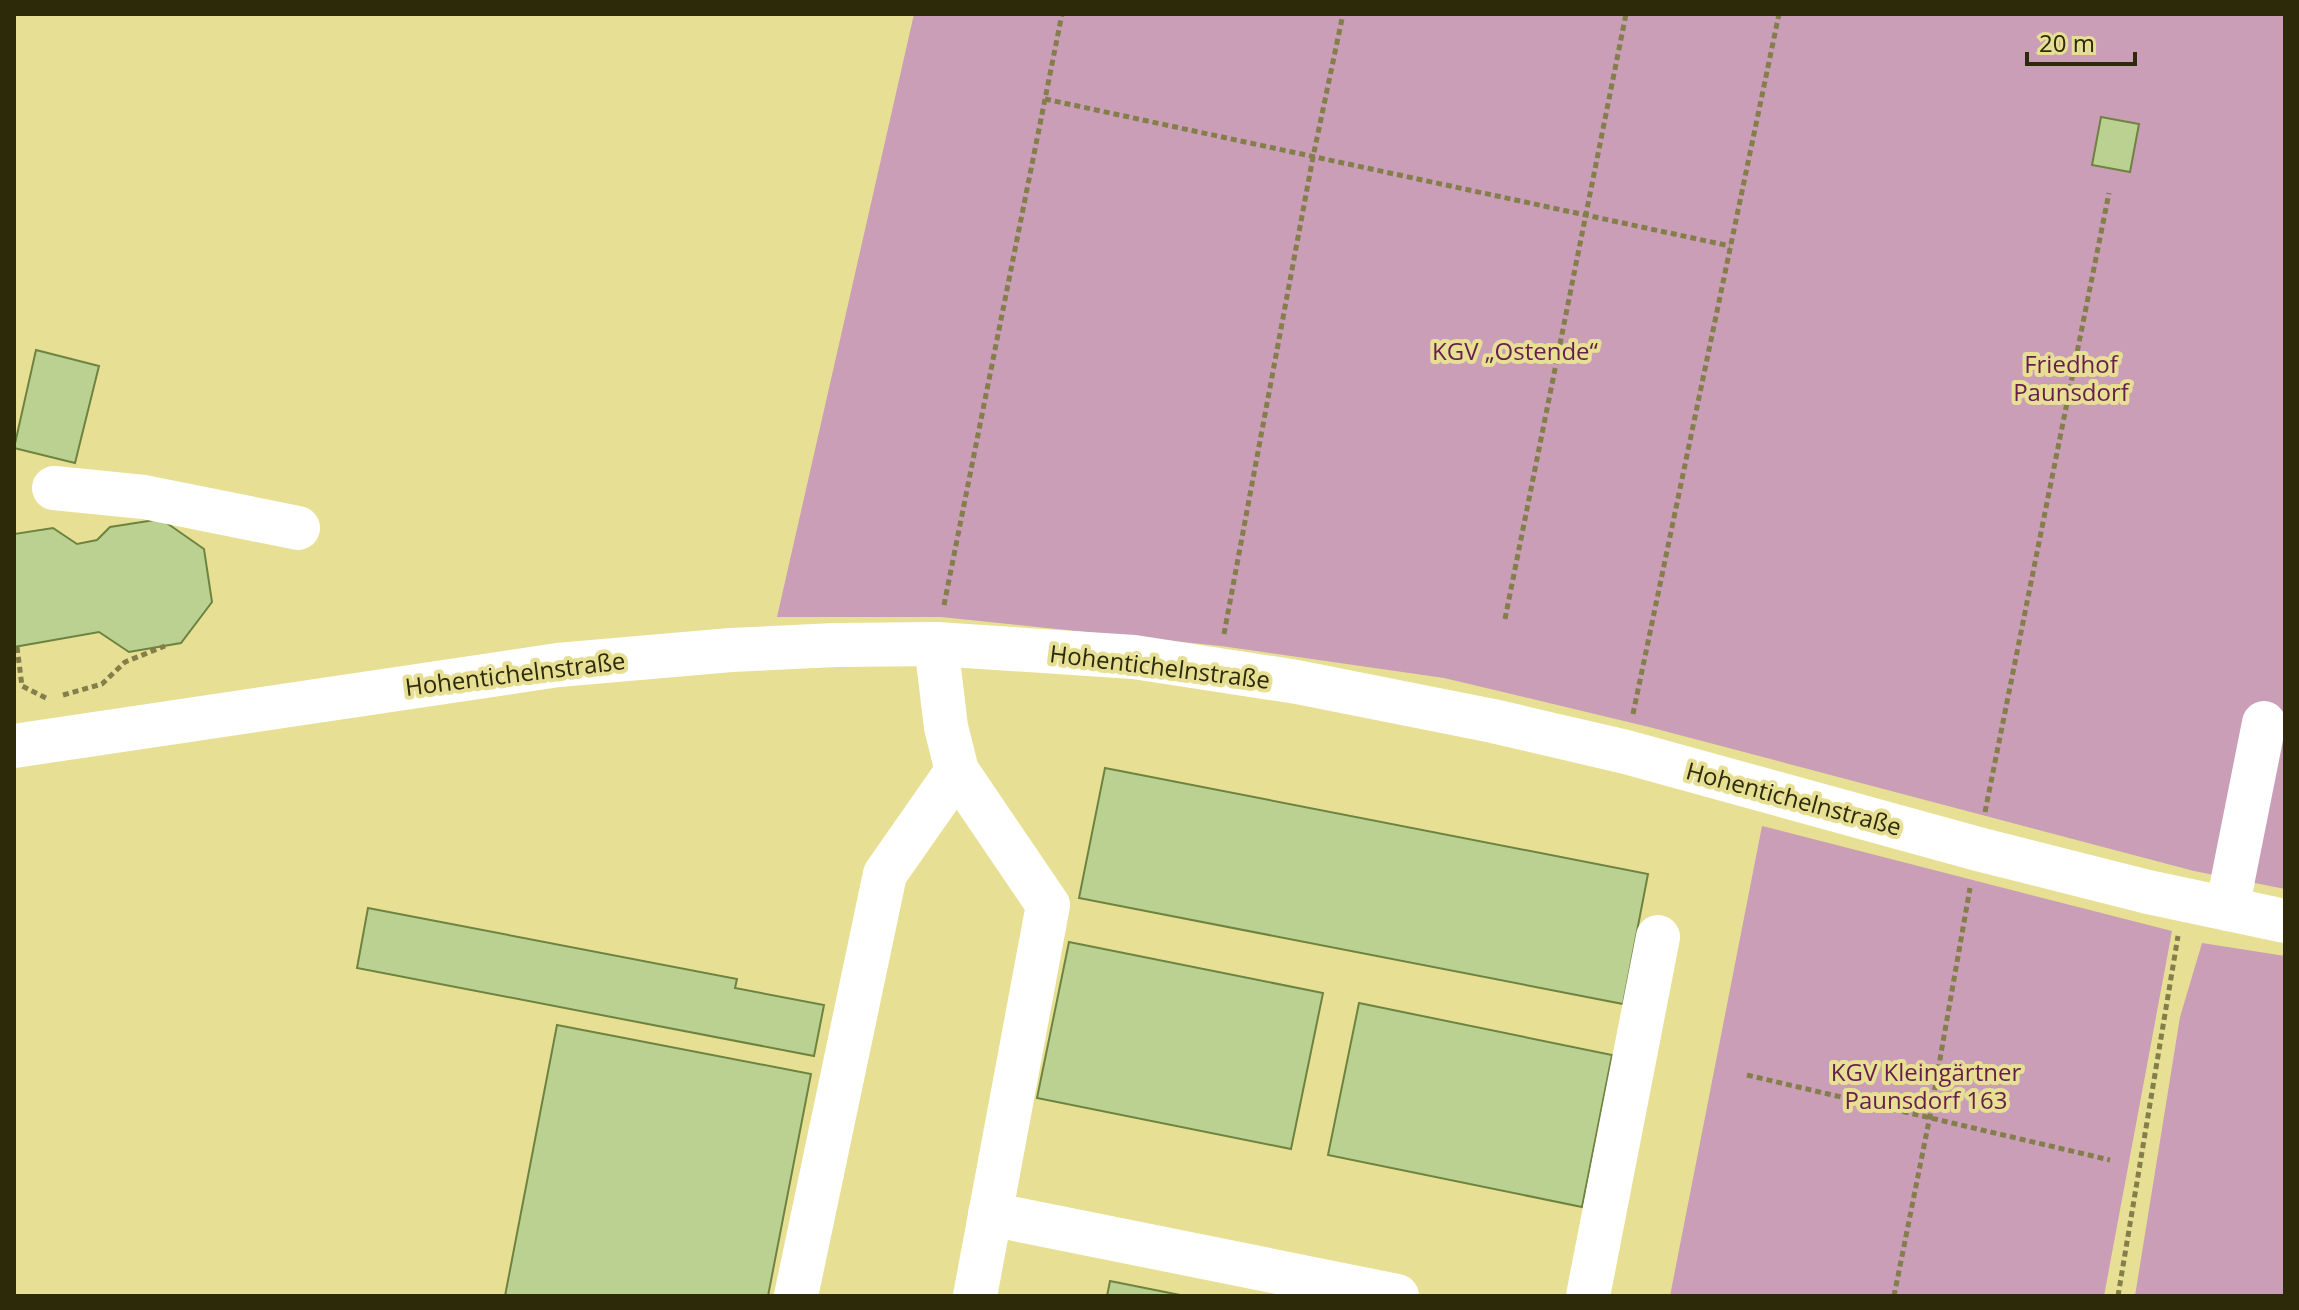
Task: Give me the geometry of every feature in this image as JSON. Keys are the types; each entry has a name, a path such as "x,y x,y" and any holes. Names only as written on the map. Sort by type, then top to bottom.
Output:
{"main road":[{"path":"54,488 144,497 298,528"},
{"name":"Hohentichelnstraße","path":"37,729 321,698 558,665 731,650 936,644 1134,657 1395,700 1626,752 1978,849 2285,921"},
{"path":"936,644 946,727 957,771 1048,905 975,1296"},
{"path":"2227,909 2264,723"},
{"path":"796,1296 885,874 957,771"},
{"path":"1588,1296 1658,937"},
{"path":"990,1214 1397,1296"}],"path":[{"path":"936,644 1062,14"},
{"path":"1221,646 1343,14"},
{"path":"1505,619 1626,14"},
{"path":"1639,687 1779,14"},
{"path":"1045,99 1730,246"},
{"path":"1894,1296 1978,849 2109,193"},
{"path":"17,647 22,686 37,729 102,684 125,662 165,646"},
{"path":"2118,1296 2185,900"},
{"path":"1747,1075 2110,1160"}],"green space":[{"name":"KGV „Ostende“","path":"914,14 2285,14 2285,889 2194,871 1649,727 1444,678 1221,646 941,617 777,617"},
{"name":"KGV Kleingärtner Paunsdorf 163","path":"1762,826 2172,931 2104,1296 1670,1296"},
{"path":"2202,943 2285,956 2285,1296 2135,1296 2180,1017"}],"building":[{"path":"2101,117 2139,124 2130,172 2092,165"},
{"path":"36,350 99,366 75,463 14,448"},
{"path":"161,519 204,549 212,602 181,643 129,652 99,632 14,647 14,534 53,528 77,544 97,540 110,527"},
{"path":"1105,768 1648,874 1623,1004 1079,898"},
{"path":"368,908 737,979 735,988 824,1005 814,1056 357,968"},
{"path":"1069,942 1323,993 1291,1149 1037,1098"},
{"path":"1359,1003 1612,1055 1582,1207 1328,1155"},
{"path":"557,1025 811,1074 768,1296 505,1296"},
{"path":"1110,1281 1185,1296 1107,1296"}],"park label":[{"name":"Friedhof Paunsdorf","path":"2071,377"}]}
